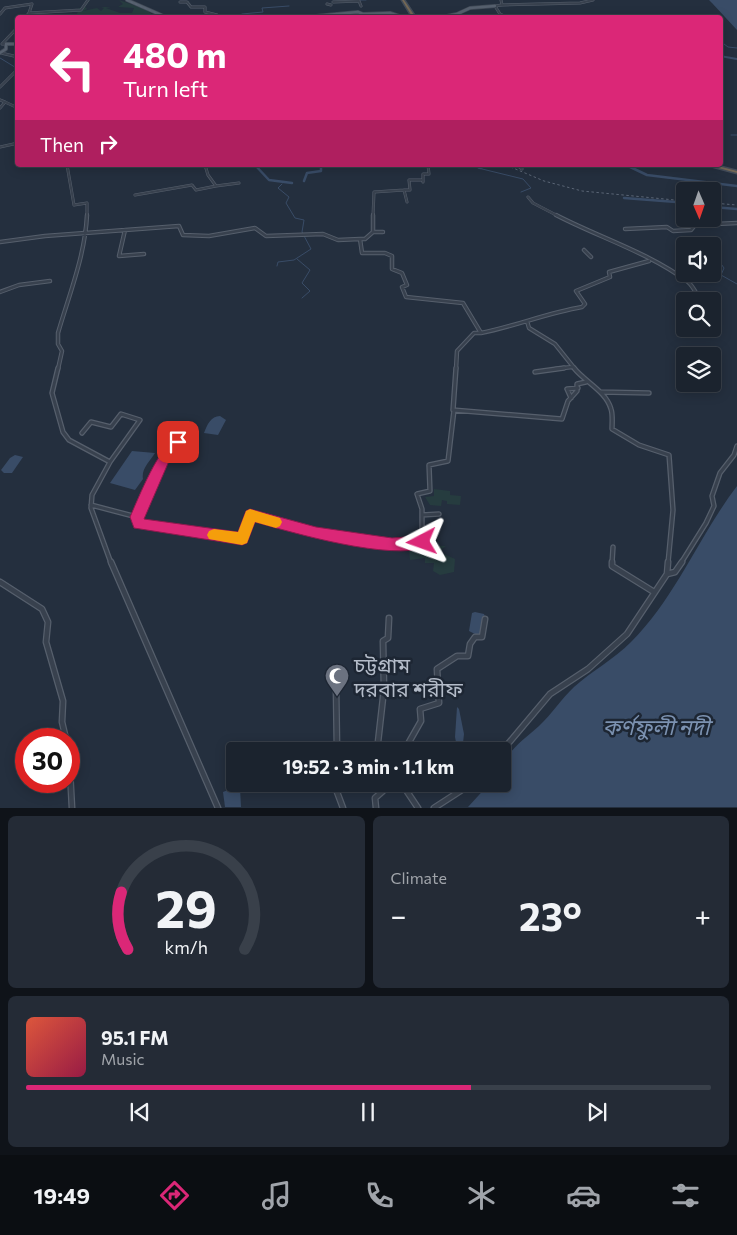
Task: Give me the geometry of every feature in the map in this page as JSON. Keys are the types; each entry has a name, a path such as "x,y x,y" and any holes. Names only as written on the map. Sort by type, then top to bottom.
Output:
{"highway":[{"path":"403,0 413,15"},
{"path":"717,167 737,172"}],"main road":[{"path":"127,0 161,15"},
{"path":"453,15 465,9 496,6"},
{"path":"326,15 358,12 363,14 390,13 396,15"},
{"path":"1,53 6,44 15,44"}],"street":[{"path":"0,14 6,8 32,4 29,13 80,10 88,0"},
{"path":"501,0 502,6"},
{"path":"497,14 500,14 496,6 580,3 593,0"},
{"path":"333,2 359,1 360,6"},
{"path":"180,2 188,2 191,7 205,8 205,12 217,15"},
{"path":"326,4 331,5"},
{"path":"6,44 3,44 3,42 15,30"},
{"path":"1,53 15,56"},
{"path":"0,87 15,72"},
{"path":"0,100 15,107"},
{"path":"0,108 4,102"},
{"path":"0,148 15,144"},
{"path":"67,167 74,204 87,203 86,233 58,333 58,344 62,352 52,393 63,432 69,440 110,462"},
{"path":"206,167 208,175 216,186"},
{"path":"373,232 374,192 410,190 409,180 423,181 423,174 429,174 428,167"},
{"path":"135,195 192,185 196,190 239,183"},
{"path":"404,190 407,202"},
{"path":"528,197 533,203 563,219 600,234 690,283 695,292"},
{"path":"625,228 667,227 676,231 692,229 694,225 737,223"},
{"path":"0,242 179,226 183,235 209,236 255,228 266,236 323,234 338,240 365,239 373,232 383,232"},
{"path":"124,230 119,256 144,254"},
{"path":"360,239 362,253 385,253 386,256 392,256 392,269 402,273 407,284 402,287 406,297 463,303 468,308 481,333"},
{"path":"584,250 591,257"},
{"path":"185,434 165,458 137,517 139,524 242,539 250,515 316,533 372,542 409,544 422,542 422,515 417,494 430,491 429,465 448,461 454,410 453,387 457,376 457,351 474,333 506,328 551,312 582,307 585,304 577,291 610,277 609,272 649,261"},
{"path":"0,292 19,285 50,281"},
{"path":"510,742 550,694 588,669 627,634 667,574 673,510 669,455 639,445 612,429 611,408 600,392 586,381 555,344 529,328 527,321"},
{"path":"535,372 573,367"},
{"path":"454,410 562,419 578,388 577,384 586,381"},
{"path":"571,399 567,389 578,388"},
{"path":"600,392 649,393"},
{"path":"82,433 91,422 111,427 121,414 140,420 110,462 92,495 91,505 120,586 218,808"},
{"path":"667,574 675,572 706,523 714,506 712,496 718,478 737,446"},
{"path":"91,505 137,517"},
{"path":"422,515 439,514"},
{"path":"613,548 612,566 654,592"},
{"path":"0,582 42,609 48,622 46,642 63,701 63,728"},
{"path":"378,742 384,689 383,641 388,638 389,618"},
{"path":"409,742 420,721 420,709 439,703 440,691 435,676 436,669 457,656 468,656 475,637 482,637 485,619"},
{"path":"334,682 336,686 337,742"},
{"path":"337,792 344,808"},
{"path":"376,808 376,798 383,792"},
{"path":"407,792 418,808"},
{"path":"434,808 459,792"},
{"path":"71,793 72,808"}],"green space":[{"path":"87,0 90,0 85,7 87,9 83,11 97,8 101,11 104,8 101,7 111,7 106,8 120,13 132,13 134,8 118,7 123,4 119,0 151,11 149,12 154,15 82,15 77,14 78,11 69,13 82,7"},
{"path":"434,489 450,491 450,495 461,496 460,505 447,504 447,501 442,500 441,506 430,505 425,497 434,496"},
{"path":"424,545 446,546 442,549 442,553 455,559 454,572 440,575 433,571 434,563 425,563 425,558 410,560 409,550 420,554"}],"water":[{"path":"709,0 737,0 737,30 712,3"},
{"path":"220,416 226,420 218,435 204,433 212,419"},
{"path":"132,451 155,453 145,468 143,479 135,490 110,483"},
{"path":"15,455 23,457 12,473 4,473 1,470 10,458"},
{"name":"কর্ণফুলী নদী","path":"737,486 737,807 468,807 482,792 511,792 511,752 544,721 569,692 631,642 647,624 674,586 723,505"},
{"path":"472,613 484,614 485,617 481,635 479,636 469,631"},
{"path":"457,707 464,734 463,742 456,742"},
{"path":"223,792 240,792 241,807 225,807"}],"waterway":[{"path":"360,0 366,0"},
{"path":"242,14 263,12 262,8 289,6"},
{"path":"723,43 728,47 737,48"},
{"path":"723,57 737,59"},
{"path":"0,58 15,67"},
{"path":"731,135 737,135"},
{"path":"257,167 269,180 292,183"},
{"path":"304,181 307,173 321,171 321,167"},
{"path":"478,167 482,167"},
{"path":"630,167 647,175 737,186"},
{"path":"478,168 523,179 531,188 521,192"},
{"path":"277,266 278,262 294,260 311,249 302,232 304,220 295,218 286,203 289,197 278,188 282,184"},
{"path":"624,198 676,202"},
{"path":"721,208 737,209"},
{"path":"297,259 310,270 302,283 310,291 302,298"},
{"path":"721,264 724,268 721,275"},
{"path":"721,275 737,284"}],"railway":[{"path":"126,0 160,15"},
{"path":"511,167 544,181 582,191 676,200"},
{"path":"721,204 737,205"}],"slow traffic":[{"path":"214,535 242,539 250,515 276,522"}],"place":[{"name":"চট্টগ্রাম দরবার শরীফ","path":"337,697"}],"route":[{"path":"178,442 165,458 140,510 137,517 139,524 242,539 250,515 316,533 372,542 409,544 422,542"}]}
